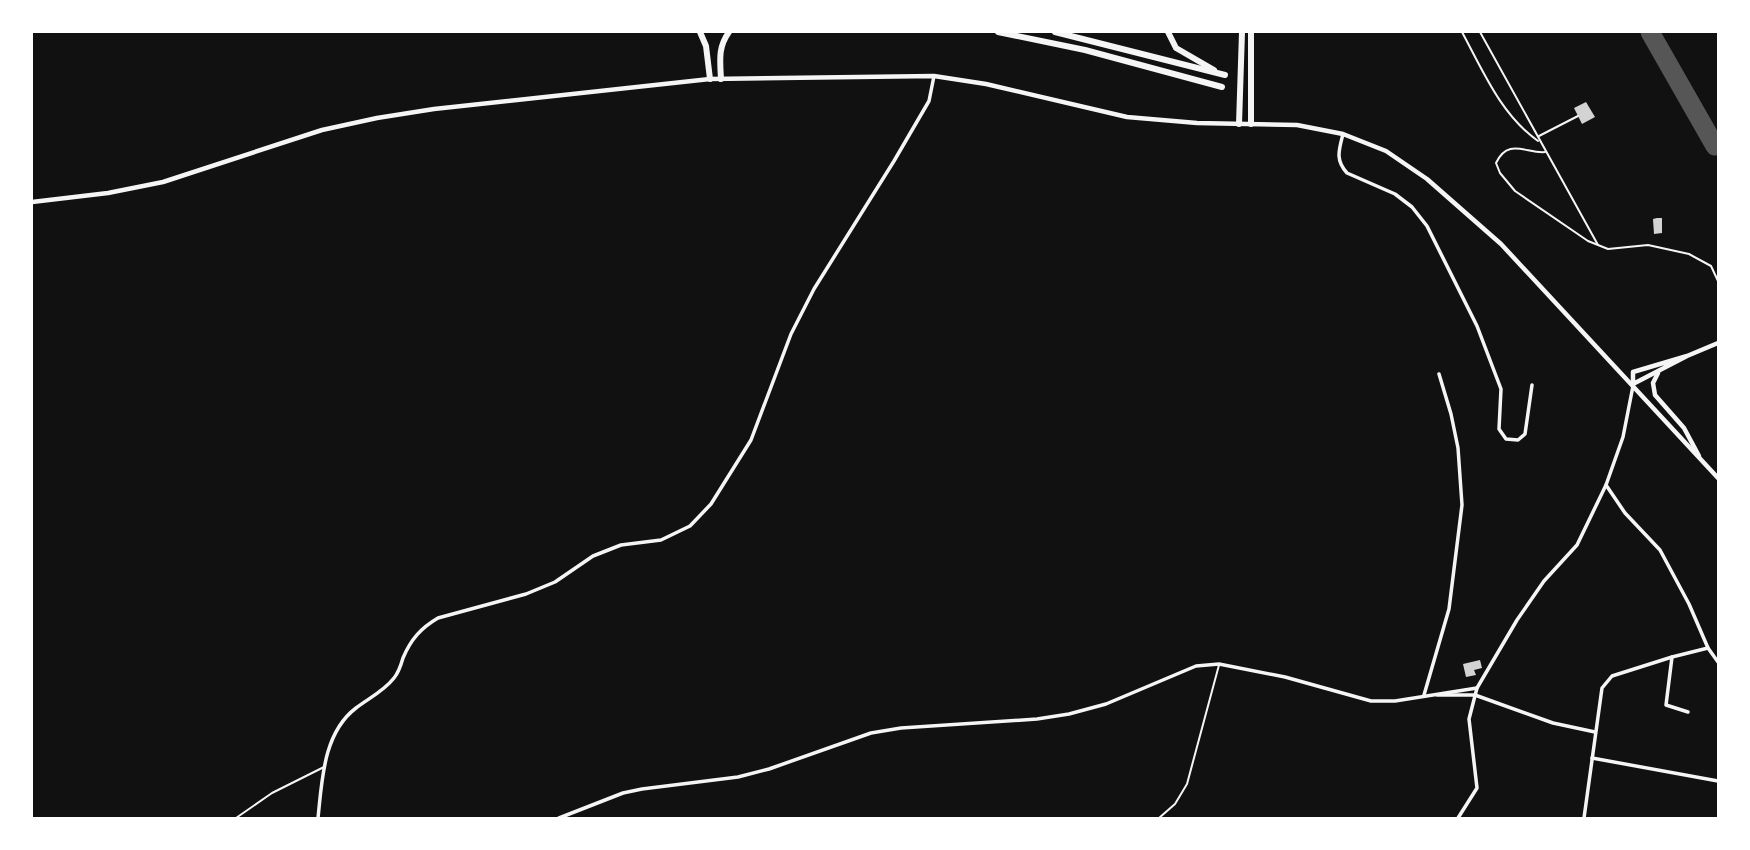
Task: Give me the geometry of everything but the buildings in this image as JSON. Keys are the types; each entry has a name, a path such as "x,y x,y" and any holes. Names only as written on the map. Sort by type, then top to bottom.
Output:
{"highway":[{"path":"701,32 706,46 710,79"},
{"path":"721,79 719,54 729,32"},
{"path":"998,32 1085,50 1222,87"},
{"path":"1055,32 1225,75 1176,48 1168,32"},
{"path":"1239,124 1242,32"},
{"path":"1251,32 1251,124"}],"main road":[{"path":"32,202 108,193 163,182 323,130 377,117 710,79 934,76 986,84 1127,117 1297,125 1343,134 1386,151 1427,179 1501,244 1718,478"},
{"path":"1633,384 1718,343"},
{"path":"1633,384 1633,372 1687,356"},
{"path":"1660,370 1653,383 1655,395 1684,428 1699,457"}],"street":[{"path":"318,818 325,767 332,740 341,722 354,709 385,688 396,676 409,645 426,625 439,618 526,594 555,582 593,556 621,545 660,540 690,526 711,504 751,440 791,334 814,289 929,101 934,76"},
{"path":"1343,134 1338,154 1342,167 1347,173 1395,194 1412,207 1427,226 1442,254 1477,326 1501,389 1499,429 1506,439 1518,440 1525,434 1532,385"},
{"path":"1424,695 1449,609 1462,505 1458,447 1439,374"},
{"path":"1458,818 1477,788 1469,719 1477,688 1517,620 1544,581 1577,545 1606,485 1623,437 1633,384"},
{"path":"1606,485 1625,513 1660,550 1689,604 1708,648 1718,662"},
{"path":"1584,818 1604,684 1612,676 1708,648"},
{"path":"1672,657 1666,705 1688,712"},
{"path":"559,818 623,793 738,777 769,769 871,733 901,728 1037,719 1069,714 1106,705 1196,666 1219,664 1285,677 1371,701 1395,701 1477,688"},
{"path":"1424,695 1475,695 1553,723 1595,732"},
{"path":"1592,758 1718,781"}],"lane":[{"path":"1462,32 1507,113 1523,131 1541,143"},
{"path":"1480,32 1598,246"},
{"path":"1537,137 1578,116"},
{"path":"1545,152 1521,147 1504,153 1496,163 1500,173 1527,200 1598,246 1618,249 1648,245 1689,254 1710,266 1718,281"},
{"path":"1159,818 1175,804 1187,784 1219,664"},
{"path":"236,818 282,787 325,767"}],"taxiway":[{"path":"1650,32 1715,146"}]}
